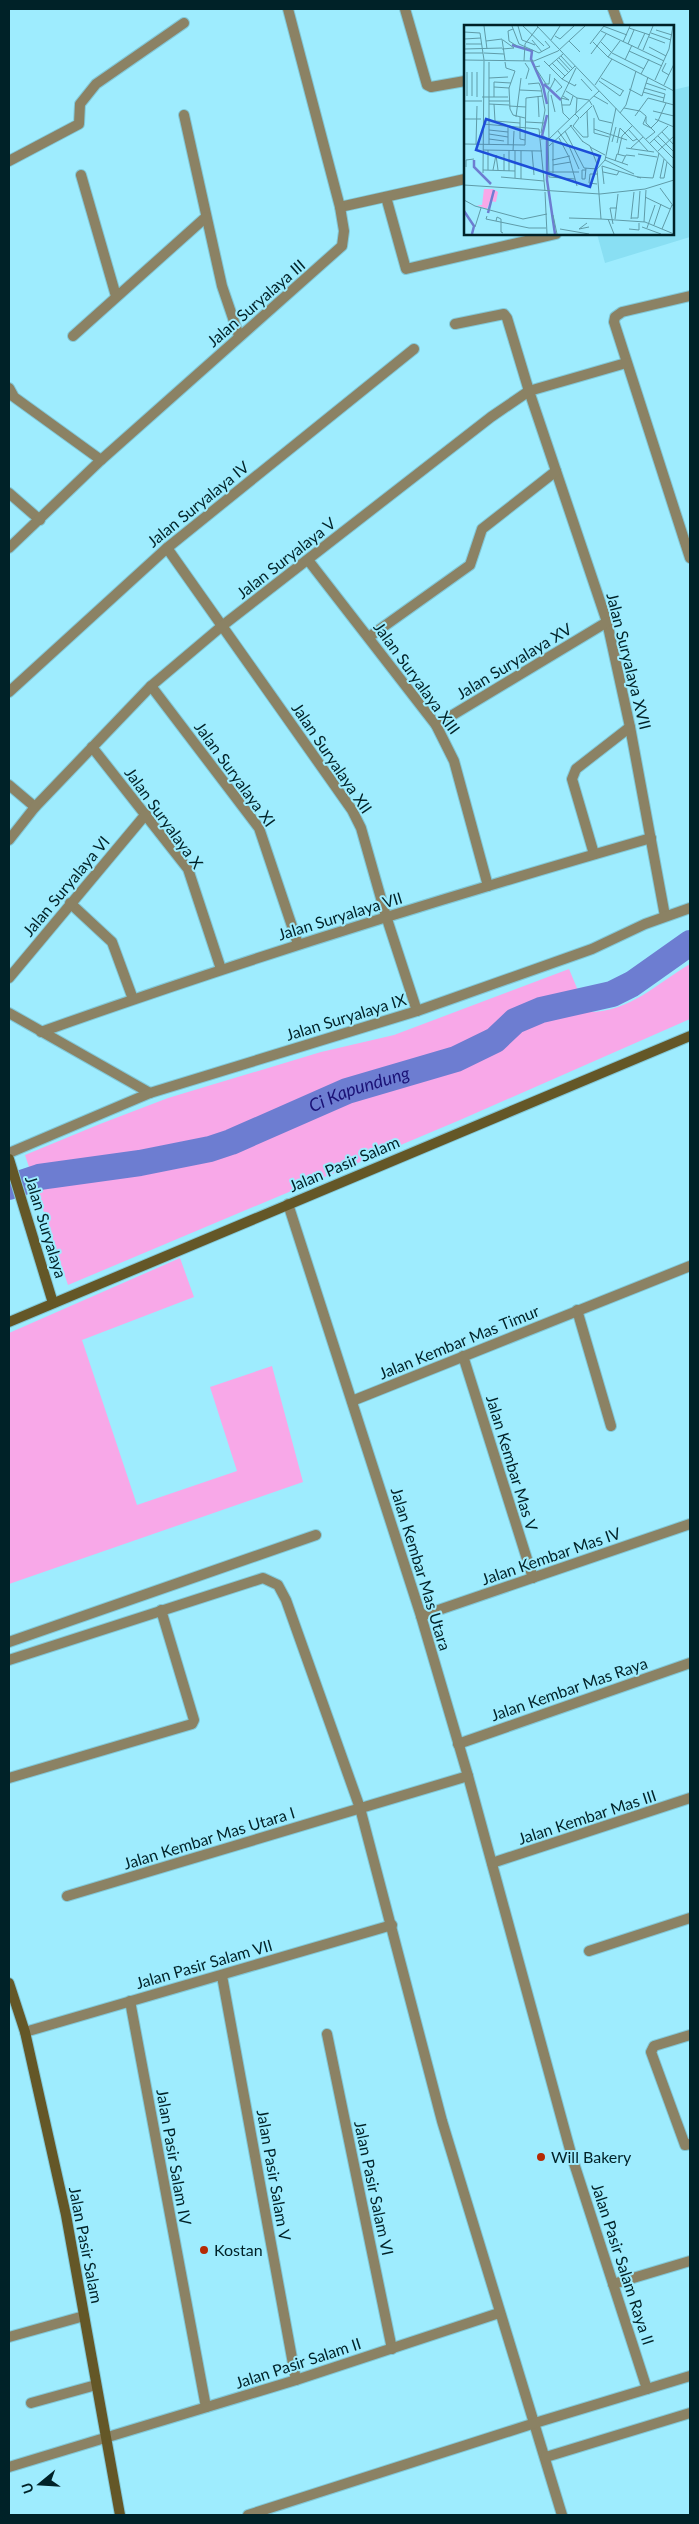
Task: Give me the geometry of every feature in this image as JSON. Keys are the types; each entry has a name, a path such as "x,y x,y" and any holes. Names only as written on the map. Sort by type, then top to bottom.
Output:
{"street":[{"name":"Jalan Suryalaya III","path":"9,548 101,460 239,336 338,252 344,239 340,207 288,9"},
{"path":"405,9 427,85 431,87 464,81"},
{"path":"613,9 619,25"},
{"path":"9,160 79,124 80,104 96,84 184,23"},
{"path":"184,115 222,286 239,336"},
{"path":"81,175 116,296"},
{"path":"340,207 464,179"},
{"path":"386,197 406,269 552,235"},
{"path":"73,336 206,217"},
{"path":"690,296 622,312 615,317 614,322 690,558"},
{"name":"Jalan Suryalaya XVII","path":"455,324 506,315 529,391 607,622 630,728 665,916"},
{"name":"Jalan Suryalaya IV","path":"9,692 166,548 414,349"},
{"name":"Jalan Suryalaya V","path":"9,840 35,807 151,686 222,626 491,417 529,391 626,363"},
{"path":"9,388 14,398 101,460"},
{"path":"369,637 470,565 482,529 556,471"},
{"path":"9,494 40,520"},
{"name":"Jalan Suryalaya XII","path":"166,548 352,810 360,828 417,1011"},
{"name":"Jalan Suryalaya XIII","path":"308,560 436,726 454,761 488,886"},
{"name":"Jalan Suryalaya XV","path":"436,726 607,622"},
{"name":"Jalan Suryalaya XI","path":"151,686 259,828 298,944"},
{"path":"594,854 572,779 576,769 630,728"},
{"name":"Jalan Suryalaya X","path":"92,747 188,869 221,968"},
{"path":"9,785 35,807"},
{"name":"Jalan Suryalaya VI","path":"9,978 146,814"},
{"name":"Jalan Suryalaya VII","path":"42,1032 221,968 386,916 651,838"},
{"path":"70,903 112,942 134,999"},
{"name":"Jalan Suryalaya IX","path":"9,1158 150,1093 417,1011 592,949 665,916 690,908"},
{"path":"9,1013 150,1093"},
{"name":"Jalan Pasir Salam","path":"9,1322 690,1036"},
{"name":"Jalan Suryalaya","path":"9,1158 53,1303"},
{"name":"Jalan Kembar Mas Utara","path":"288,1204 421,1616 515,1946"},
{"name":"Jalan Kembar Mas Timur","path":"352,1401 690,1266"},
{"path":"577,1310 611,1426"},
{"name":"Jalan Kembar Mas V","path":"463,1356 533,1578"},
{"name":"Jalan Kembar Mas IV","path":"421,1616 690,1524"},
{"path":"9,1642 316,1535"},
{"path":"9,1660 263,1578 278,1585 286,1600 360,1808 442,2121 499,2313 545,2453 562,2515"},
{"path":"9,1778 192,1724 194,1720 162,1610"},
{"name":"Jalan Kembar Mas Raya","path":"458,1744 690,1662"},
{"name":"Jalan Kembar Mas Utara I","path":"67,1896 468,1776"},
{"name":"Jalan Kembar Mas III","path":"492,1863 690,1798"},
{"path":"589,1951 690,1918"},
{"name":"Jalan Pasir Salam VII","path":"25,2032 392,1925"},
{"name":"Jalan Pasir Salam Raya II","path":"515,1946 572,2157 647,2389"},
{"name":"Jalan Pasir Salam V","path":"222,1976 296,2380"},
{"name":"Jalan Pasir Salam","path":"9,1983 25,2032 66,2215 120,2515"},
{"name":"Jalan Pasir Salam IV","path":"130,2001 206,2407"},
{"name":"Jalan Pasir Salam VI","path":"327,2034 392,2349"},
{"path":"690,2035 654,2046 651,2050 685,2144 690,2144"},
{"path":"613,2284 690,2261"},
{"name":"Jalan Pasir Salam II","path":"9,2467 296,2380 499,2313"},
{"path":"9,2337 84,2316"},
{"path":"248,2515 535,2423 690,2376"},
{"path":"32,2403 96,2385"},
{"path":"545,2453 690,2413"}],"shaded area":[{"path":"690,86 690,237 605,263 597,235 674,235 674,90"},
{"path":"690,964 690,1019 460,1120 68,1285 25,1155 168,1098 321,1052 394,1035 569,969 587,1012 616,1008 629,1003"},
{"path":"180,1258 194,1297 82,1340 137,1505 237,1471 210,1387 272,1366 303,1482 9,1584 9,1333"}],"waterway":[{"name":"Ci Kapundung","path":"9,1187 39,1177 140,1163 210,1149 231,1142 347,1091 456,1059 495,1040 515,1021 541,1010 612,994 632,984 690,943"}],"place":[{"name":"Will Bakery","path":"541,2157"},
{"name":"Kostan","path":"204,2250"}]}
